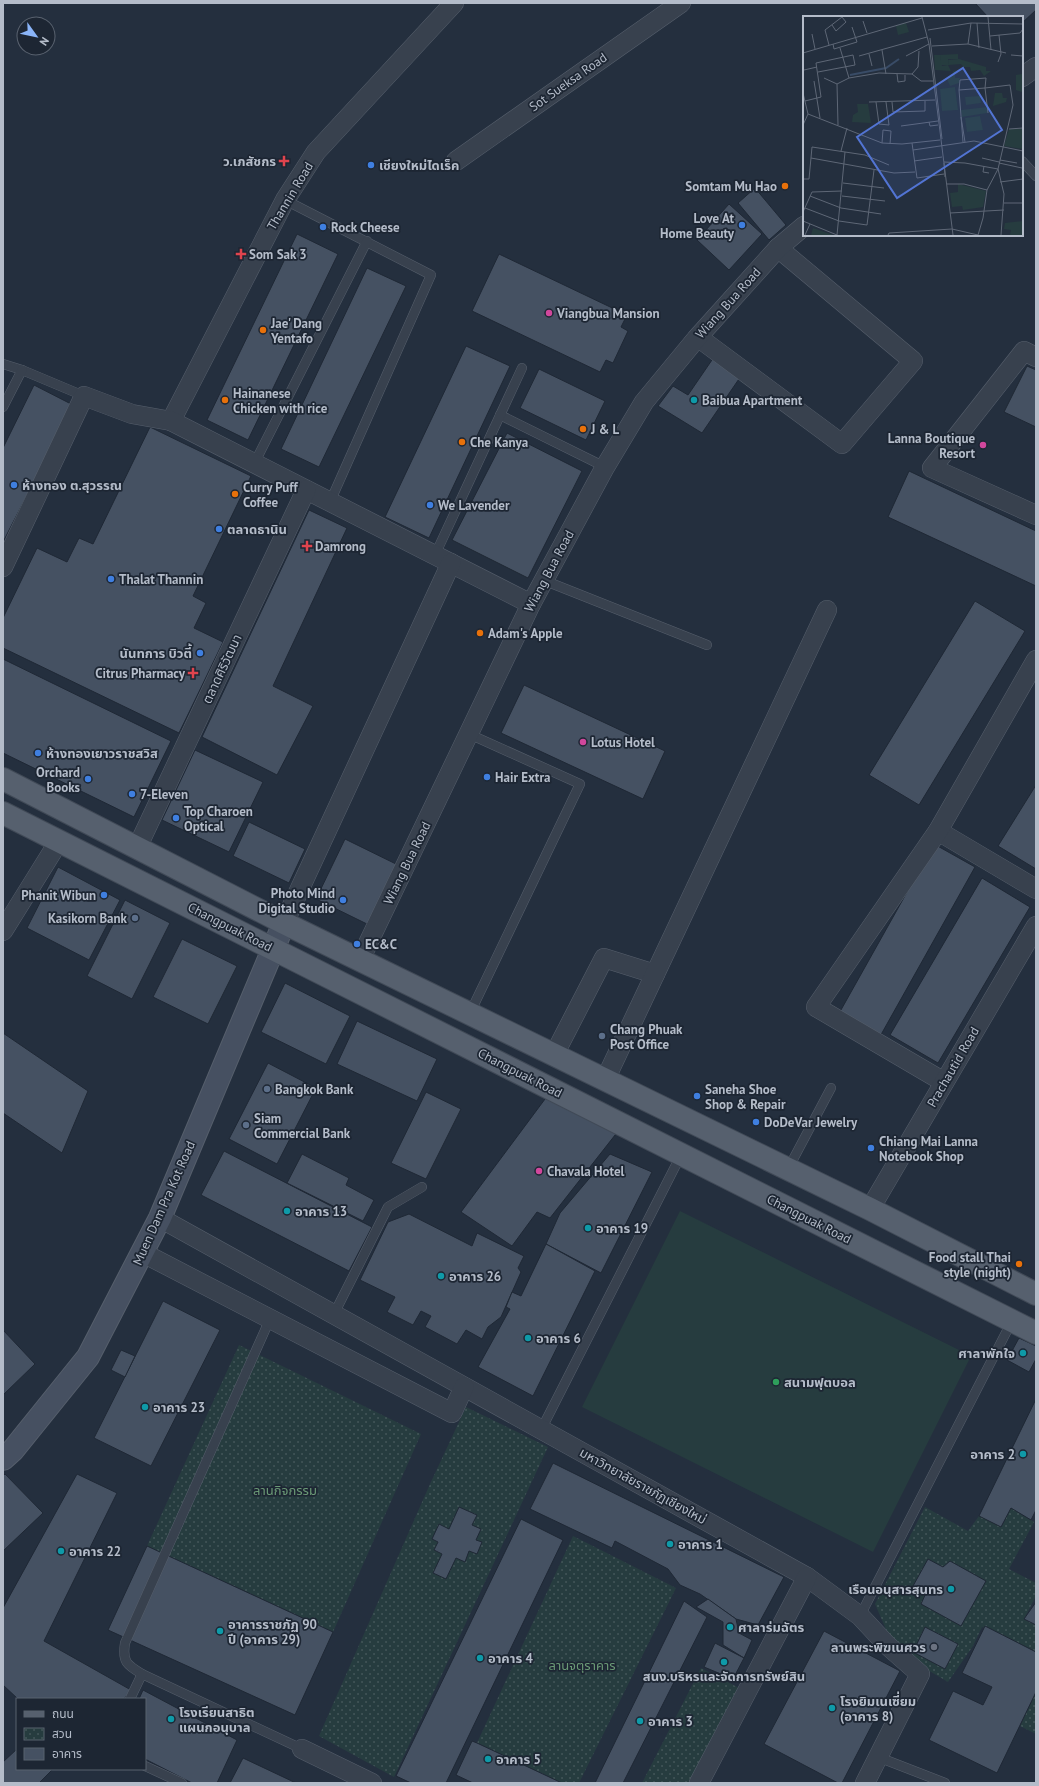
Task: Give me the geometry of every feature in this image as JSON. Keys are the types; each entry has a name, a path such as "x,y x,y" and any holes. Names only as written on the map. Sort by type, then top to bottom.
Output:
{"main road":[{"path":"3,779 284,923 870,1209 1036,1294"},
{"name":"Changpuak Road","path":"3,813 682,1154 1036,1334"}],"street":[{"name":"Thannin Road","path":"171,421 285,200 316,152 454,3"},
{"name":"Sot Sueksa Road","path":"456,161 681,3"},
{"path":"1023,76 1036,67"},
{"name":"Wiang Bua Road","path":"360,960 543,580 605,467 644,402 778,248 803,227"},
{"path":"699,338 842,444 913,361 778,248"},
{"path":"1036,357 1024,351 932,468 1036,515"},
{"path":"3,567 84,396 132,414 171,421 531,604"},
{"name":"ตลาดศิริวัฒนา","path":"137,848 306,490"},
{"path":"284,923 443,559"},
{"path":"605,1080 827,610"},
{"path":"944,1082 816,1007 938,831 1036,660"},
{"path":"938,831 1036,889"},
{"path":"3,931 59,841"},
{"name":"Muen Dam Pra Kot Road","path":"3,1459 13,1450 88,1357 143,1253 160,1218 284,923"},
{"name":"Prachautid Road","path":"870,1209 1036,926"},
{"path":"554,1055 604,958 655,974"},
{"name":"มหาวิทยาลัยราชภัฏเชียงใหม่","path":"160,1218 806,1577 860,1616 887,1645 920,1674 878,1757"},
{"path":"143,1253 452,1413 464,1387"},
{"path":"699,1783 806,1577"},
{"path":"302,1749 372,1783"},
{"path":"864,1783 878,1757"}],"lane":[{"path":"1023,162 1036,176"},
{"path":"285,200 431,274 330,502"},
{"path":"254,464 367,241"},
{"path":"3,364 22,370 84,396"},
{"path":"443,559 500,415 522,368"},
{"path":"3,406 22,370"},
{"path":"500,415 605,467"},
{"path":"543,580 707,644"},
{"path":"469,734 580,784 470,1013"},
{"path":"788,1169 831,1088"},
{"path":"541,1430 682,1154"},
{"path":"334,1314 388,1207 422,1187"},
{"path":"270,1320 125,1643 123,1655 128,1665 142,1674 302,1749"},
{"path":"860,1616 1012,1321"},
{"path":"130,1698 142,1674"},
{"path":"878,1757 945,1783"},
{"path":"146,1766 182,1783"}],"green space":[{"name":"สนามฟุตบอล","path":"680,1211 971,1356 873,1552 582,1407"},
{"name":"ลานกิจกรรม","path":"239,1345 421,1434 333,1632 147,1546"},
{"path":"466,1407 548,1447 394,1777 319,1736 430,1484"},
{"path":"925,1507 968,1531 979,1516 1001,1527 1011,1508 1034,1522 1009,1569 1036,1583 1036,1596 1024,1619 1036,1625 1036,1652 982,1627 973,1646 948,1682 926,1669 888,1634 875,1604"},
{"name":"ลานจตุราคาร","path":"573,1536 676,1588 579,1783 562,1783 477,1743"},
{"path":"701,1668 743,1690 695,1783 642,1783"},
{"path":"1036,1692 1036,1734 1020,1726"}],"building":[{"path":"975,3 1036,3 1036,10 1023,22 1023,16 987,16"},
{"path":"755,188 786,225 769,240 738,203"},
{"path":"729,204 762,234 729,270 697,240"},
{"path":"297,234 338,254 248,440 207,420"},
{"name":"Viangbua Mansion","path":"499,254 627,315 621,327 628,331 613,363 606,360 600,372 472,311"},
{"path":"367,268 406,286 319,467 281,449"},
{"path":"466,346 510,366 429,538 385,517"},
{"name":"Baibua Apartment","path":"714,357 741,376 702,433 658,406 673,386 688,395"},
{"path":"1027,366 1036,370 1036,427 1004,412"},
{"path":"539,369 605,401 586,440 520,408"},
{"path":"34,385 73,405 3,542 3,448"},
{"name":"Thalat Thannin","path":"150,427 251,476 193,596 206,603 194,628 223,642 179,733 3,648 3,618 37,548 67,562 79,538 93,544"},
{"path":"507,433 582,471 528,578 452,540"},
{"path":"909,471 1036,531 1036,586 888,517"},
{"path":"309,510 347,528 273,686 313,706 277,775 202,737"},
{"path":"975,601 1025,631 919,805 869,775"},
{"path":"3,659 171,741 134,817 3,753"},
{"name":"Lotus Hotel","path":"524,685 665,751 643,799 501,733"},
{"path":"195,750 263,782 229,852 162,820"},
{"path":"1036,785 1036,869 998,846"},
{"path":"249,822 305,849 289,883 233,856"},
{"path":"345,839 398,865 369,925 316,899"},
{"path":"934,844 975,867 878,1040 837,1017"},
{"path":"58,867 120,900 89,960 27,928"},
{"path":"982,878 1030,907 938,1063 890,1035"},
{"path":"125,900 170,923 132,999 87,976"},
{"path":"182,939 237,966 208,1024 153,997"},
{"path":"285,983 350,1016 326,1064 261,1032"},
{"path":"357,1021 437,1059 417,1101 337,1064"},
{"path":"3,1033 88,1091 62,1153 3,1113"},
{"path":"268,1063 316,1088 277,1164 229,1139"},
{"path":"426,1092 461,1109 426,1179 391,1163"},
{"name":"Chavala Hotel","path":"548,1095 619,1130 550,1218 537,1212 512,1246 461,1212"},
{"name":"อาคาร 13","path":"224,1151 372,1227 349,1271 201,1195"},
{"path":"302,1154 349,1178 346,1185 374,1200 363,1221 287,1183"},
{"name":"อาคาร 19","path":"610,1154 652,1172 601,1273 546,1244 560,1213"},
{"name":"อาคาร 26","path":"409,1214 472,1246 477,1233 524,1256 518,1268 521,1272 501,1317 488,1327 482,1339 466,1330 457,1344 425,1327 431,1316 421,1311 413,1325 387,1312 395,1297 360,1280 388,1222"},
{"name":"อาคาร 6","path":"546,1244 595,1271 533,1396 478,1367 510,1309 506,1307 512,1292 521,1296"},
{"name":"อาคาร 23","path":"163,1301 220,1330 151,1466 94,1438"},
{"path":"3,1330 35,1364 3,1395"},
{"name":"ศาลาพักใจ","path":"1019,1338 1036,1346 1036,1359 1029,1372 1007,1360"},
{"path":"121,1350 135,1356 125,1377 111,1370"},
{"name":"อาคาร 2","path":"1036,1399 1036,1510 1031,1520 1011,1508 1001,1527 979,1516"},
{"name":"อาคาร 1","path":"553,1463 784,1577 758,1625 736,1619 700,1594 680,1585 668,1569 615,1541 612,1548 530,1509"},
{"path":"5,1474 43,1513 3,1551 3,1476"},
{"name":"อาคาร 22","path":"77,1474 117,1493 44,1641 131,1690 125,1698 17,1698 3,1685 3,1608"},
{"path":"459,1507 477,1515 472,1525 481,1529 476,1540 482,1542 477,1554 469,1551 465,1562 456,1558 446,1579 433,1573 442,1554 434,1550 438,1542 432,1539 439,1524 449,1529"},
{"name":"อาคาร 4","path":"521,1519 563,1540 446,1783 411,1783 396,1776"},
{"name":"อาคารราชภัฏ 90 ปี (อาคาร 29)","path":"147,1546 333,1632 295,1715 108,1630"},
{"name":"เรือนอนุสารสุนทร","path":"928,1559 943,1567 950,1561 986,1581 961,1626 921,1604 926,1593 913,1586"},
{"name":"ศาลาร่มฉัตร","path":"708,1599 736,1619 739,1633 752,1640 744,1658 723,1645 723,1622 696,1607"},
{"name":"อาคาร 3","path":"684,1601 707,1617 623,1783 595,1783"},
{"path":"1036,1602 1036,1625 1024,1619"},
{"path":"985,1626 1036,1652 1036,1692 997,1773 929,1740 953,1691 983,1705 992,1687 962,1673"},
{"path":"925,1627 958,1644 945,1669 913,1652"},
{"name":"โรงยิมเนเซี่ยม (อาคาร 8)","path":"824,1631 900,1671 842,1783 838,1783 764,1744"},
{"name":"สนง.บริหรและจัดการทรัพย์สิน","path":"715,1643 744,1658 733,1679 704,1667"},
{"name":"โรงเรียนสาธิต แผนกอนุบาล","path":"143,1690 237,1740 217,1783 192,1783 146,1760 146,1698 139,1698"},
{"name":"อาคาร 5","path":"472,1741 562,1783 473,1783 456,1775"},
{"path":"16,1750 16,1770 52,1770 39,1783 3,1783 3,1762"},
{"path":"243,1758 296,1783 230,1783"}],"place":[{"name":"ว.เภสัชกร","path":"284,161"},
{"name":"เชียงใหม่ไดเร็ค","path":"371,165"},
{"name":"Somtam Mu Hao","path":"785,186"},
{"name":"Love At Home Beauty","path":"742,225"},
{"name":"Rock Cheese","path":"323,227"},
{"name":"Som Sak 3","path":"241,254"},
{"name":"Viangbua Mansion","path":"549,313"},
{"name":"Jae' Dang Yentafo","path":"263,330"},
{"name":"Hainanese Chicken with rice","path":"225,400"},
{"name":"Baibua Apartment","path":"694,400"},
{"name":"J & L","path":"583,429"},
{"name":"Che Kanya","path":"462,442"},
{"name":"Lanna Boutique Resort","path":"983,445"},
{"name":"ห้างทอง ต.สุวรรณ","path":"14,485"},
{"name":"Curry Puff Coffee","path":"235,494"},
{"name":"We Lavender","path":"430,505"},
{"name":"ตลาดธานิน","path":"219,529"},
{"name":"Damrong","path":"307,546"},
{"name":"Thalat Thannin","path":"111,579"},
{"name":"Adam's Apple","path":"480,633"},
{"name":"นันทการ บิวตี้","path":"200,653"},
{"name":"Citrus Pharmacy","path":"193,673"},
{"name":"Lotus Hotel","path":"583,742"},
{"name":"ห้างทองเยาวราชสวิส","path":"38,753"},
{"name":"Hair Extra","path":"487,777"},
{"name":"Orchard Books","path":"88,779"},
{"name":"7-Eleven","path":"132,794"},
{"name":"Top Charoen Optical","path":"176,818"},
{"name":"Phanit Wibun","path":"104,895"},
{"name":"Photo Mind Digital Studio","path":"343,900"},
{"name":"Kasikorn Bank","path":"135,918"},
{"name":"EC&C","path":"357,944"},
{"name":"Chang Phuak Post Office","path":"602,1036"},
{"name":"Bangkok Bank","path":"267,1089"},
{"name":"Saneha Shoe Shop & Repair","path":"697,1096"},
{"name":"DoDeVar Jewelry","path":"756,1122"},
{"name":"Siam Commercial Bank","path":"246,1125"},
{"name":"Chiang Mai Lanna Notebook Shop","path":"871,1148"},
{"name":"Chavala Hotel","path":"539,1171"},
{"name":"อาคาร 13","path":"287,1211"},
{"name":"อาคาร 19","path":"588,1228"},
{"name":"Food stall Thai style (night)","path":"1019,1264"},
{"name":"อาคาร 26","path":"441,1276"},
{"name":"อาคาร 6","path":"528,1338"},
{"name":"ศาลาพักใจ","path":"1023,1353"},
{"name":"สนามฟุตบอล","path":"776,1382"},
{"name":"อาคาร 23","path":"145,1407"},
{"name":"อาคาร 2","path":"1023,1454"},
{"name":"อาคาร 1","path":"670,1544"},
{"name":"อาคาร 22","path":"61,1551"},
{"name":"เรือนอนุสารสุนทร","path":"951,1589"},
{"name":"ศาลาร่มฉัตร","path":"730,1627"},
{"name":"อาคารราชภัฏ 90 ปี (อาคาร 29)","path":"220,1631"},
{"name":"ลานพระพิฆเนศวร","path":"934,1647"},
{"name":"อาคาร 4","path":"480,1658"},
{"name":"สนง.บริหรและจัดการทรัพย์สิน","path":"724,1662"},
{"name":"โรงยิมเนเซี่ยม (อาคาร 8)","path":"832,1708"},
{"name":"โรงเรียนสาธิต แผนกอนุบาล","path":"171,1719"},
{"name":"อาคาร 3","path":"640,1721"},
{"name":"อาคาร 5","path":"488,1759"}]}
